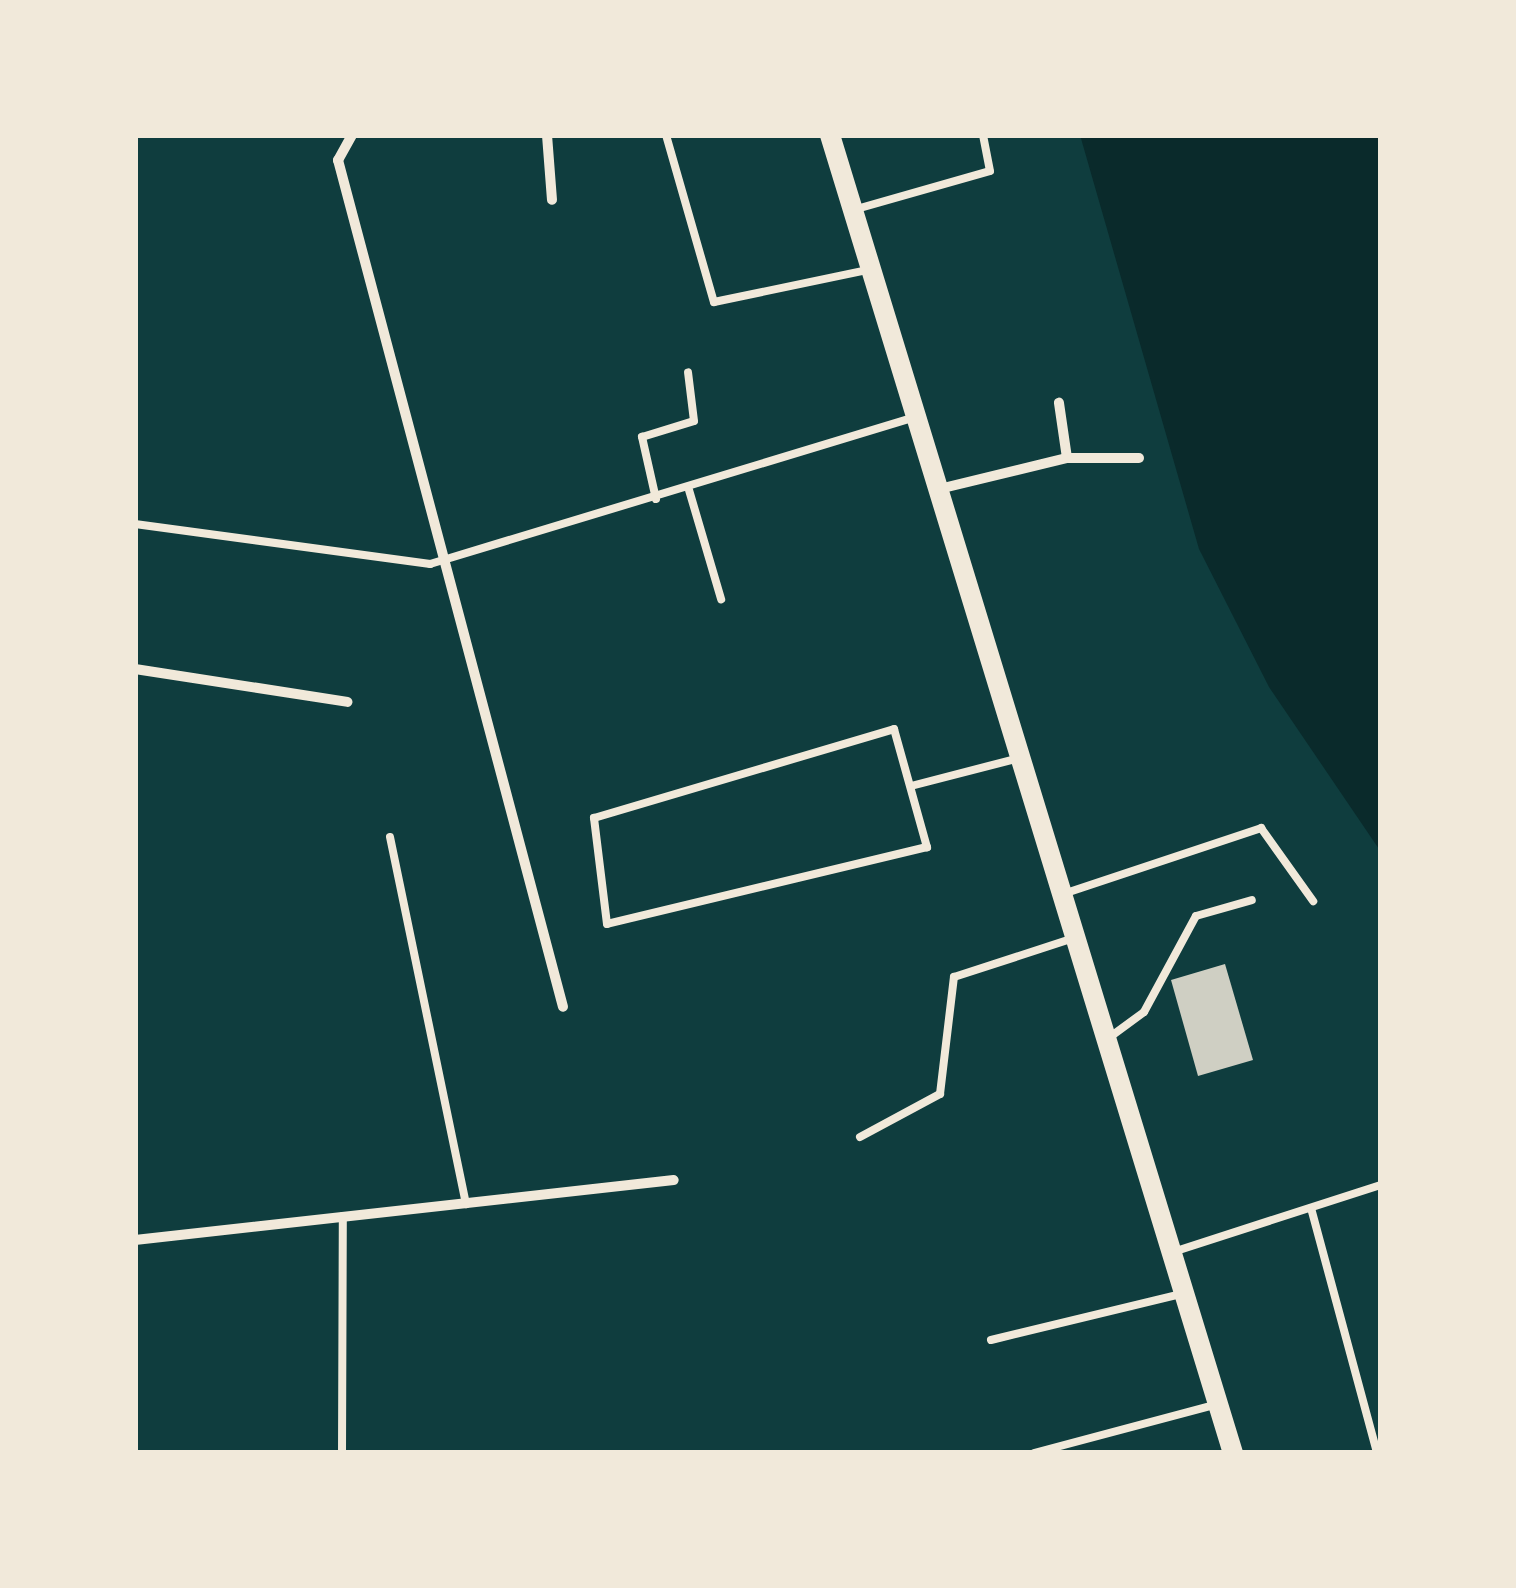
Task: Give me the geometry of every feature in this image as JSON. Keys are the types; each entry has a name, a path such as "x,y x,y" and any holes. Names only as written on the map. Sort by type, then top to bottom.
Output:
{"main road":[{"path":"830,135 1233,1453"}],"street":[{"path":"352,135 338,160 563,1007"},
{"path":"547,135 552,200"},
{"path":"1058,403 1066,458"},
{"path":"938,489 1066,458 1139,458"},
{"path":"135,669 347,702"},
{"path":"135,1240 674,1180"}],"lane":[{"path":"666,135 714,302 871,270"},
{"path":"853,210 990,172 983,135"},
{"path":"656,499 642,437 694,422 688,372"},
{"path":"135,524 318,556 447,561 689,490 916,417"},
{"path":"689,490 721,599"},
{"path":"894,729 912,786 927,847 607,924 594,818 894,729"},
{"path":"912,786 1019,758"},
{"path":"1061,895 1261,828 1313,901"},
{"path":"390,837 466,1204"},
{"path":"1107,1039 1144,1012 1196,916 1252,900"},
{"path":"860,1137 940,1094 954,977 1074,938"},
{"path":"1173,1252 1381,1186"},
{"path":"1311,1208 1377,1453"},
{"path":"342,1453 344,1216"},
{"path":"991,1340 1186,1293"},
{"path":"1034,1453 1218,1404"}],"water":[{"path":"1080,135 1381,135 1381,852 1269,687 1199,549"}],"building":[{"path":"1225,964 1253,1060 1198,1076 1171,980"}]}
